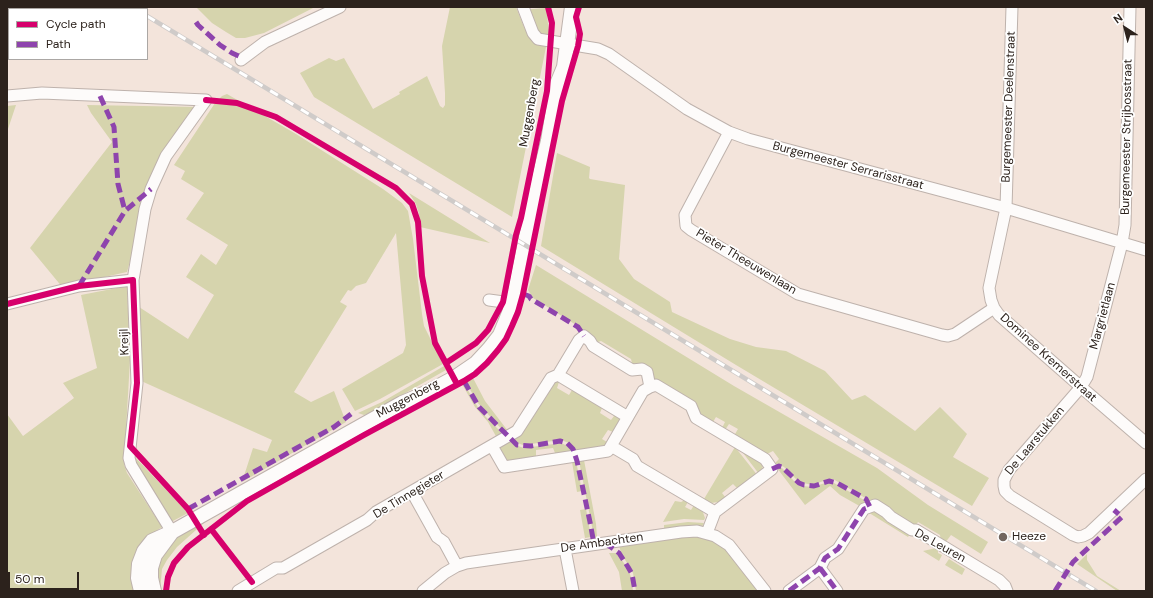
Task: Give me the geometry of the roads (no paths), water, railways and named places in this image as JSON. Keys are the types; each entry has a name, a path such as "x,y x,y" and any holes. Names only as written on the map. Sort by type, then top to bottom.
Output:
{"main road":[{"name":"Muggenberg","path":"141,591 138,578 139,564 144,551 152,541 172,532 402,403 428,392 454,378 476,363 500,335 510,308 548,141 557,84 564,67 562,7"},
{"name":"Muggenberg","path":"563,43 572,7"},
{"name":"Muggenberg","path":"154,591 151,578 151,568 155,555 172,532"}],"street":[{"path":"241,60 265,42 340,7"},
{"name":"Burgemeester Serrarisstraat","path":"523,7 533,33 538,39 598,49 609,54 687,109 729,132 748,139 1006,208 1146,250"},
{"name":"Burgemeester Deelenstraat","path":"1006,208 1012,7"},
{"name":"Burgemeester Strijbosstraat","path":"1122,243 1125,225 1130,7"},
{"name":"Kreijl","path":"7,96 42,92 206,100 166,156 151,189 145,209 133,280 137,383 129,458 131,465 172,532"},
{"name":"Pieter Theeuwenlaan","path":"729,132 685,215 686,226 691,230 798,294 942,335 948,336 955,334 994,308"},
{"name":"Dominee Kremerstraat","path":"1006,208 989,288 994,308 999,315 1146,443"},
{"name":"Margrietlaan","path":"1081,387 1087,377 1122,243"},
{"path":"7,304 79,286 133,280"},
{"path":"489,300 510,308"},
{"name":"De Tinnegieter","path":"238,591 276,568 283,568 367,520 376,512 517,431 551,378 558,375 579,340 584,336 590,341 592,346 632,370 642,370 647,372 650,387"},
{"path":"558,375 628,417"},
{"path":"492,446 504,467 608,451 643,391 656,385 690,406 696,418 765,459 772,469 716,512 707,533"},
{"name":"De Laarstukken","path":"1081,387 1009,470 1004,480 1005,492 1078,537 1089,533 1146,480"},
{"path":"612,446 633,459 637,466 716,512"},
{"path":"412,492 437,537 444,542 457,566"},
{"name":"De Leuren","path":"820,568 825,558 838,548 864,509 875,505 912,530 916,530 999,580 1005,586 1007,591"},
{"name":"De Ambachten","path":"423,591 445,573 457,566 681,532 697,531 707,533 729,545 765,591"},
{"path":"565,549 573,591"},
{"path":"789,591 820,568 837,591"},
{"path":"1010,591 1016,591"}],"railway":[{"path":"148,17 1096,591"}],"place":[{"name":"Heeze","path":"1003,537"}]}
